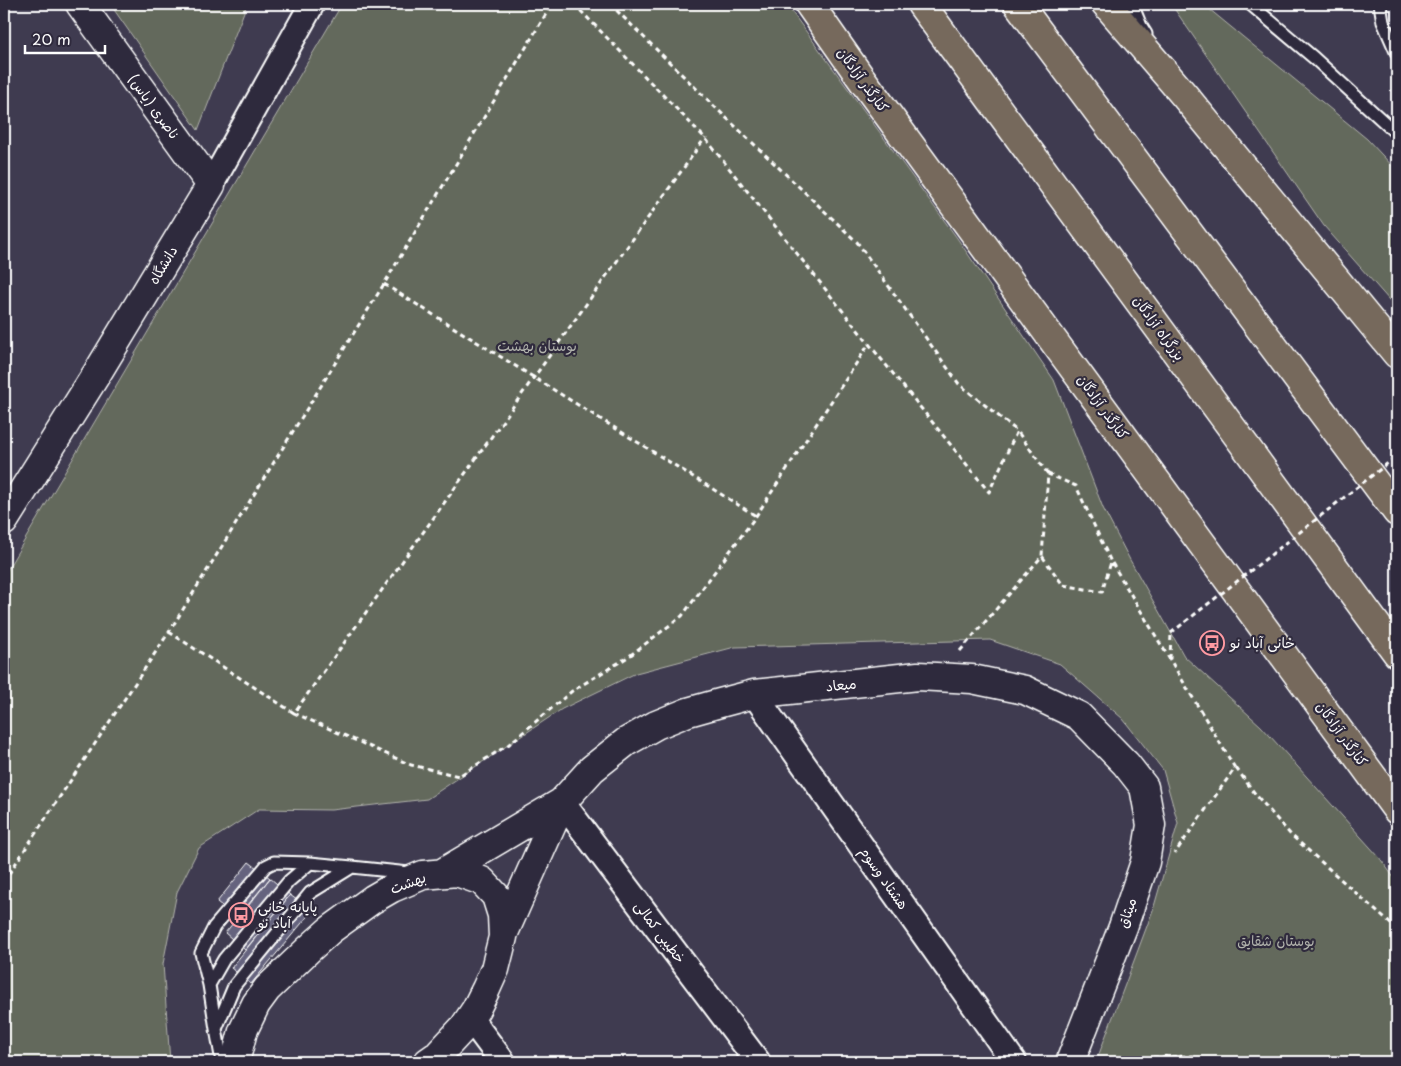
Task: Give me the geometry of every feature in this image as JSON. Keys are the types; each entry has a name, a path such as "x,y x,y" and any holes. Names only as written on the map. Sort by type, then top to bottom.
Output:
{"main road":[{"name":"کنارگذر آزادگان","path":"809,4 1397,810"},
{"name":"بزرگراه آزادگان","path":"921,4 1397,652"},
{"path":"1018,4 1397,512"},
{"path":"1106,4 1184,95 1397,354"}],"street":[{"name":"ناصری (یاس)","path":"80,4 210,185"},
{"name":"دانشگاه","path":"4,521 99,370 210,185 312,4"},
{"name":"میعاد","path":"562,802 592,769 626,742 656,725 688,712 754,694 918,676 972,679 1025,690 1079,716 1126,764"},
{"name":"هشتاد وسوم","path":"754,694 1014,1062"},
{"name":"میثاق","path":"1071,1061 1123,927 1145,862 1151,825 1144,787 1126,764"},
{"path":"433,874 562,802"},
{"path":"503,937 562,802"},
{"name":"خطیبی کمالی","path":"562,802 758,1062"},
{"name":"بهشت","path":"235,1062 243,1031 256,1004 279,976 330,930 373,899 392,888 433,874 457,872 482,881 496,896 502,915 503,937 495,968 470,1018 438,1055 428,1062"},
{"path":"470,1018 503,1062"}],"lane":[{"path":"1132,4 1141,26 1184,95"},
{"path":"1250,4 1314,58 1397,134"},
{"path":"1380,4 1383,22 1397,54"},
{"path":"222,1062 209,985 201,953 214,927 266,866 274,862 310,863 433,874"},
{"path":"209,985 224,959 289,881 310,863"},
{"path":"216,1029 234,986 310,893 352,867"}],"path":[{"path":"4,881 169,632 384,284 552,4"},
{"path":"574,4 705,138 989,492 1017,431"},
{"path":"610,4 857,242 959,384 1017,431 1048,474 1076,486 1111,562 1235,768 1290,834 1392,925 1397,933"},
{"path":"294,713 705,138"},
{"path":"384,284 756,516"},
{"path":"169,632 294,713 411,765 459,776 508,745 572,691 628,657 682,616 756,516 869,344"},
{"path":"1170,661 1171,633 1397,456"},
{"path":"936,678 1042,556 1048,474"},
{"path":"1042,556 1063,584 1102,592 1111,562"},
{"path":"1173,855 1235,768"},
{"path":"1071,1061 1195,1056 1200,1062"}],"green space":[{"path":"110,4 247,4 198,130"},
{"name":"بوستان بهشت","path":"342,4 786,4 957,238 1054,380 1103,508 1184,656 1261,726 1379,857 1397,882 1397,1062 1096,1062 1153,910 1178,823 1163,770 1123,719 1060,664 990,640 735,647 636,673 562,709 427,799 331,810 259,809 199,848 177,892 163,964 170,1062 4,1062 4,575"},
{"path":"1171,4 1203,4 1367,139 1397,171 1397,309 1324,226"}],"building":[{"path":"249,862 270,878 238,919 217,902"},
{"path":"270,878 290,895 245,950 225,933"},
{"path":"290,895 312,911 251,984 231,968"}],"place":[{"name":"خانی آباد نو","path":"1212,643"},
{"name":"پایانه خانی آباد نو","path":"241,915"}],"park label":[{"name":"بوستان شقایق","path":"1276,941"}]}
